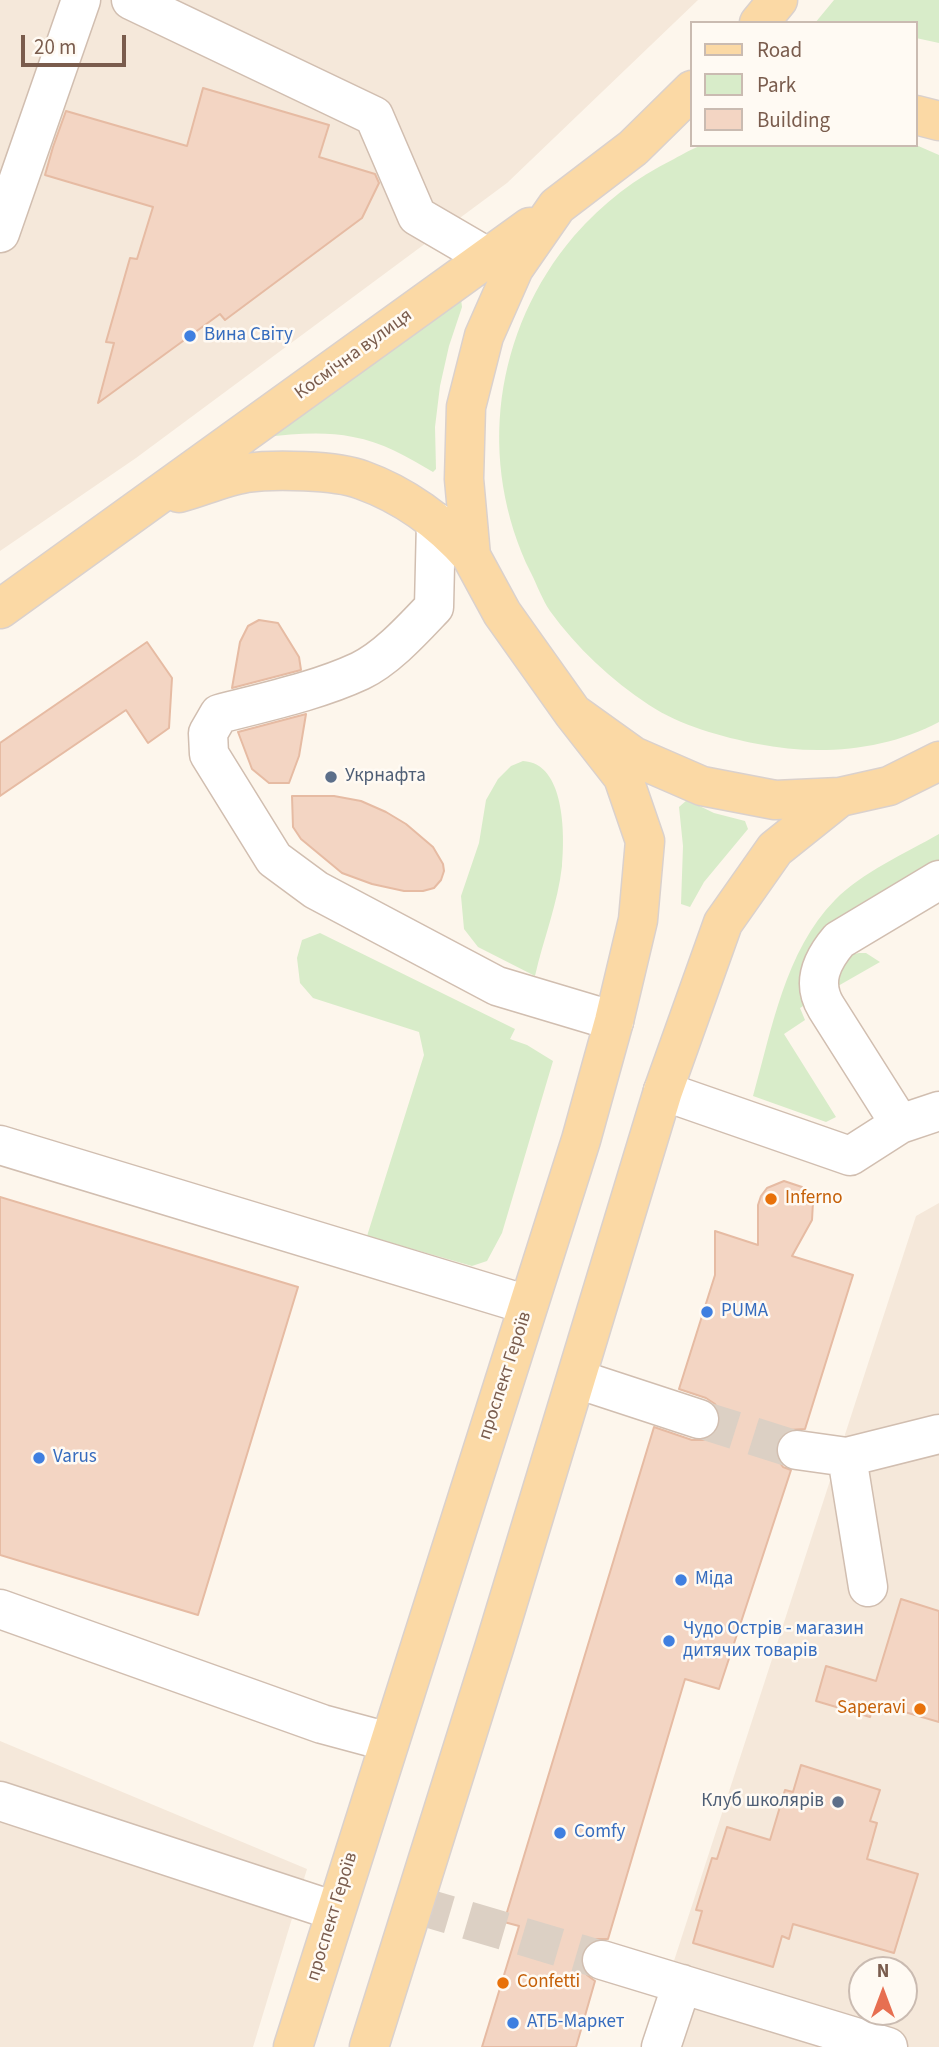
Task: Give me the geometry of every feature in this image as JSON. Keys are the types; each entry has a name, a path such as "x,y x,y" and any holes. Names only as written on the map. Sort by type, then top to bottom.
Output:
{"main road":[{"path":"762,21 778,0"},
{"path":"633,148 690,92"},
{"path":"918,116 939,121"},
{"path":"633,148 690,126"},
{"name":"Космічна вулиця","path":"0,609 489,258 633,148"},
{"path":"471,556 464,479 466,407 484,336 514,268 557,206"},
{"name":"Космічна вулиця","path":"150,502 246,474 297,470 361,479 408,503 436,522 471,556"},
{"name":"проспект Героїв","path":"293,2047 580,1140 614,1021 638,920 645,841 623,777 573,713 502,613 471,556"},
{"path":"573,713 633,757 702,786 775,800 840,797 889,786 939,761"},
{"path":"369,2047 577,1378 663,1091 723,923 775,849 840,797"}],"lane":[{"path":"0,233 81,0"},
{"path":"131,0 374,116 417,216 489,258"},
{"path":"436,522 434,607 401,640 361,670 289,696 219,715 208,733 209,754 274,859 316,890 497,986 614,1021"},
{"path":"900,1124 819,995 817,981 829,952 839,940 939,880"},
{"path":"663,1091 850,1156 900,1124 939,1111"},
{"path":"0,1145 528,1305"},
{"path":"577,1378 699,1419"},
{"path":"797,1450 847,1457 939,1434"},
{"path":"847,1457 867,1587"},
{"path":"0,1609 322,1724 389,1741"},
{"path":"0,1801 335,1911"},
{"path":"602,1960 888,2047"},
{"path":"661,2047 682,1984"}],"shaded area":[{"path":"0,0 698,0 507,183 136,458 0,551"},
{"path":"939,1203 939,2047 646,2047 916,1216"},
{"path":"0,1741 307,1869 253,2047 0,2047"}],"green space":[{"path":"834,0 939,0 939,43 918,38 918,21 817,21"},
{"path":"918,146 939,155 939,722 918,732 874,745 804,750 744,741 688,725 635,695 583,650 550,611 531,573 514,530 503,486 499,442 502,398 511,354 526,313 547,273 574,236 596,213 646,174 698,147"},
{"path":"460,291 462,307 440,386 435,427 436,469 433,472 384,446 364,439 320,434 265,437"},
{"path":"523,761 537,765 555,787 563,836 560,880 535,976 478,947 464,929 461,896 479,843 486,800 498,779 511,766"},
{"path":"687,800 714,813 745,821 748,829 704,882 690,907 681,904 683,846 679,807"},
{"path":"939,834 939,870 822,937 808,1003 800,1008 805,1020 784,1034 836,1117 826,1122 753,1096 782,992 804,943 818,920 835,900 858,881"},
{"path":"320,933 515,1029 510,1039 527,1045 553,1061 502,1233 487,1261 472,1266 367,1236 424,1055 419,1032 313,998 300,983 297,958 302,940"},
{"path":"866,953 880,962 838,986 838,968 850,955"}],"building":[{"path":"203,88 329,125 319,157 375,174 379,183 362,218 225,320 220,314 98,403 114,343 106,342 130,258 137,259 153,207 45,175 53,147 66,111 187,146"},
{"path":"259,620 278,623 299,657 301,670 232,688 240,642 248,626"},
{"path":"147,642 172,678 169,728 148,743 126,710 0,796 0,743"},
{"path":"306,714 299,756 289,783 269,783 252,769 238,732"},
{"path":"292,796 334,796 361,801 386,812 406,824 433,847 443,864 441,880 434,888 404,891 372,884 342,873 301,839 293,827"},
{"path":"784,1181 802,1187 813,1202 812,1220 792,1256 853,1275 805,1429 788,1430 780,1436 776,1446 777,1459 783,1467 791,1470 719,1689 685,1679 608,1939 596,1939 581,1953 581,1966 595,1981 576,2047 482,2047 519,1926 504,1922 654,1427 692,1440 703,1440 713,1436 720,1425 720,1414 715,1404 679,1389 715,1275 715,1231 758,1245 758,1205 761,1196 767,1188"},
{"path":"0,1197 298,1287 198,1615 0,1555"},
{"path":"901,1599 939,1611 939,1722 874,1703 870,1717 816,1701 826,1666 876,1681"},
{"path":"801,1765 880,1790 870,1821 877,1823 867,1859 918,1874 894,1953 793,1924 789,1939 782,1936 773,1967 693,1943 702,1911 696,1910 712,1858 717,1859 727,1827 770,1840 785,1790 793,1792"}],"tunnel":[{"path":"699,1419 797,1450"},
{"path":"413,1904 602,1960"}],"place":[{"name":"Вина Світу","path":"190,336"},
{"name":"Укрнафта","path":"331,777"},
{"name":"Inferno","path":"771,1199"},
{"name":"PUMA","path":"707,1312"},
{"name":"Varus","path":"39,1458"},
{"name":"Міда","path":"681,1580"},
{"name":"Чудо Острів - магазин дитячих товарів","path":"669,1641"},
{"name":"Saperavi","path":"920,1709"},
{"name":"Клуб школярів","path":"838,1802"},
{"name":"Comfy","path":"560,1833"},
{"name":"Confetti","path":"503,1983"},
{"name":"АТБ-Маркет","path":"513,2023"}]}
